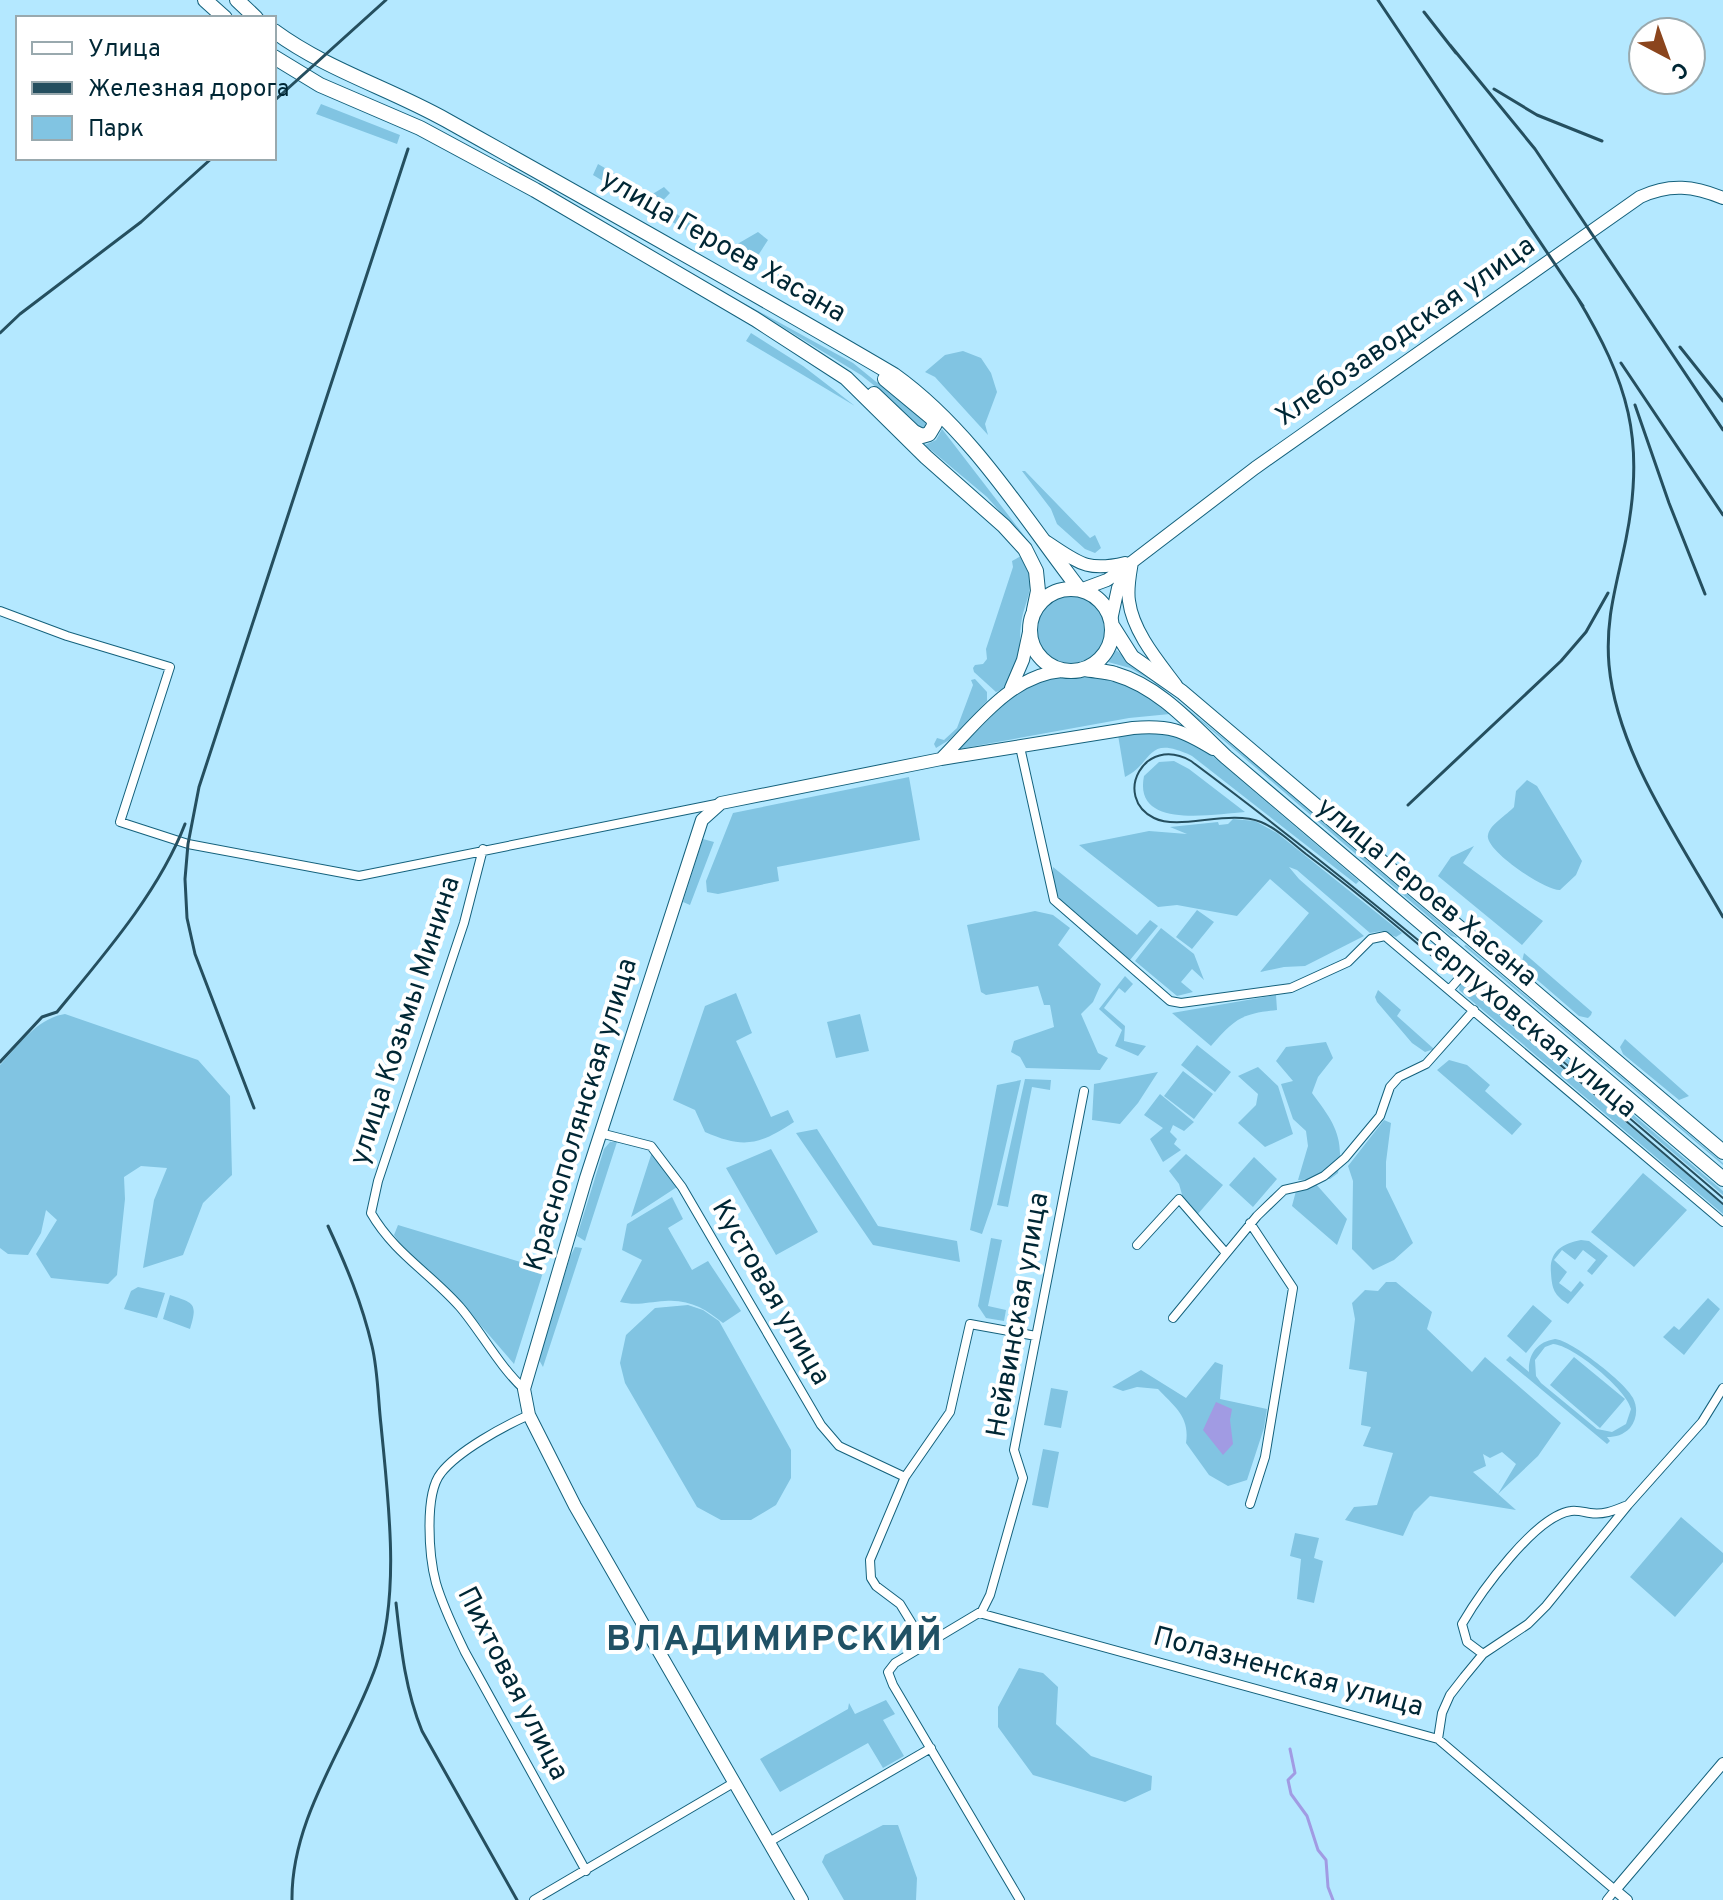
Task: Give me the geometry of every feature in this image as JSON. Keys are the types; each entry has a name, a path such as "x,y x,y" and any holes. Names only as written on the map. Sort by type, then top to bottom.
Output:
{"main road":[{"path":"205,0 223,16"},
{"path":"237,0 254,16"},
{"name":"улица Героев Хасана","path":"276,32 318,60 441,117 544,173 907,384 947,420 1080,590"},
{"name":"улица Героев Хасана","path":"276,58 320,85 420,128 535,190 755,319 846,378 1025,549 1036,571 1038,591 1034,610"},
{"name":"Хлебозаводская улица","path":"1080,590 1107,580 1255,468 1640,197 1658,190 1682,187 1723,198"},
{"path":"846,378 871,392 914,432 922,436 929,434 935,424 932,418 865,358"},
{"path":"1040,538 1082,565 1102,568 1132,562"},
{"path":"941,759 1009,691 1028,678 1084,669 1098,662 1107,650 1118,588 1132,562"},
{"path":"1132,562 1129,586 1132,612 1158,661 1182,692"},
{"path":"1009,691 1021,668 1034,610 1044,599 1057,591 1080,590 1100,601 1112,624"},
{"name":"улица Героев Хасана","path":"1112,624 1132,657 1182,692 1723,1152"},
{"path":"1029,632 1033,647 1042,660 1062,671"},
{"name":"улица Героев Хасана","path":"1084,669 1114,673 1143,685 1170,706 1723,1179"},
{"path":"702,820 721,803 941,759 1133,728 1162,725 1186,732 1226,757"},
{"name":"Краснополянская улица","path":"702,820 600,1133 524,1389 529,1415 575,1506 802,1900"}],"street":[{"path":"0,611 67,636 170,667 120,822 188,844 359,876 483,849"},
{"name":"Серпуховская улица","path":"1020,747 1054,900 1170,1001 1181,1003 1291,988 1348,962 1371,939 1381,935 1450,989 1723,1222"},
{"name":"улица Козьмы Минина","path":"524,1389 458,1305 384,1236 371,1213 378,1181 464,923 483,849 721,803"},
{"path":"693,808 702,820"},
{"path":"1450,989 1471,965"},
{"path":"1173,1318 1250,1223 1284,1190 1306,1185 1324,1176 1345,1158 1375,1122 1396,1080 1426,1064 1474,1010"},
{"name":"Нейвинская улица","path":"979,1613 990,1595 1023,1478 1014,1450 1084,1091"},
{"name":"Кустовая улица","path":"600,1133 651,1146 682,1187 821,1425 839,1446 905,1477"},
{"path":"1137,1245 1179,1199 1225,1252"},
{"path":"1250,1223 1293,1288 1265,1457 1250,1504"},
{"path":"921,1647 900,1604 876,1586 871,1578 870,1560 905,1477 950,1412 970,1324 1036,1336"},
{"path":"1438,1739 1442,1713 1450,1695 1483,1654 1528,1624 1546,1606 1628,1505 1702,1422 1723,1388"},
{"name":"Пихтовая улица","path":"529,1415 454,1460 439,1475 430,1496 435,1580 465,1652 586,1871"},
{"path":"1483,1654 1467,1642 1462,1624 1476,1600 1540,1527 1573,1510 1605,1514 1628,1505"},
{"path":"979,1613 895,1663 888,1672 1020,1900"},
{"name":"Полазненская улица","path":"979,1613 1438,1739 1627,1900"},
{"path":"769,1842 931,1748"},
{"path":"1607,1900 1723,1763"},
{"path":"534,1900 550,1896 735,1782"}],"green space":[{"path":"321,104 400,135 397,144 316,114"},
{"path":"598,164 651,195 664,187 670,193 653,211 593,175"},
{"path":"674,212 727,250 758,232 768,240 750,268 669,220"},
{"path":"740,301 853,363 928,424 926,429 921,431 916,427 861,375"},
{"path":"751,333 803,366 855,406 746,341"},
{"path":"963,351 981,358 991,373 997,392 985,424 988,435 935,377 925,372 945,355"},
{"path":"942,429 1028,543 987,497 925,445 936,440"},
{"path":"1022,471 1090,538 1095,535 1101,548 1095,553 1085,549 1057,524 1051,509"},
{"path":"1021,556 1030,585 1022,618 1016,671 1006,687 996,692 973,668 987,659 986,649 1013,567 1012,561"},
{"path":"1071,595 1095,605 1105,629 1095,653 1071,663 1047,653 1037,629 1047,605"},
{"path":"1116,650 1458,938 1451,936 1152,681 1130,668 1108,662"},
{"path":"1061,676 1116,679 1146,694 1170,714 1129,718 959,749 1028,680"},
{"path":"975,679 987,692 987,701 949,740 936,748 937,738 944,740 957,728 973,685 971,680"},
{"path":"1174,731 1208,752 1359,881 1356,884 1192,756 1177,750 1158,749 1125,777 1118,735"},
{"path":"1174,761 1245,812 1178,815 1151,805 1144,793 1144,776 1159,762"},
{"path":"909,777 920,840 777,867 779,881 718,894 707,892 706,881 733,813"},
{"path":"1527,780 1537,786 1582,861 1576,875 1560,890 1542,884 1517,868 1489,842 1489,831 1514,807 1516,791"},
{"path":"1233,819 1255,821 1277,833 1402,933 1396,937 1382,931 1370,933 1297,870 1289,867 1364,936 1305,966 1260,972 1309,913 1270,879 1237,916 1177,905 1158,907 1079,845 1149,831 1187,834 1170,827 1218,822 1219,825 1228,824"},
{"path":"703,839 714,842 690,905 683,902"},
{"path":"1474,846 1463,863 1543,921 1522,945 1438,876 1451,857"},
{"path":"1053,867 1137,935 1150,920 1158,926 1130,960 1065,907 1056,890"},
{"path":"1197,910 1214,922 1192,949 1176,937"},
{"path":"1035,911 1053,915 1070,928 1058,945 1101,984 1093,1002 1081,1014 1098,1053 1108,1058 1100,1070 1026,1068 1020,1057 1011,1052 1014,1041 1054,1027 1050,1005 1044,1005 1038,986 986,995 981,992 967,925"},
{"path":"1161,928 1194,954 1204,980 1192,969 1181,982 1193,992 1177,996 1135,961"},
{"path":"1464,946 1723,1163 1723,1165"},
{"path":"1524,953 1592,1012 1591,1015 1588,1018 1579,1016 1521,966"},
{"path":"1125,976 1133,984 1125,993 1119,988 1104,1008 1125,1026 1124,1041 1146,1046 1138,1056 1115,1046 1122,1030 1099,1009"},
{"path":"1468,979 1484,988 1723,1191 1723,1195"},
{"path":"1460,982 1723,1205 1723,1214 1459,990"},
{"path":"1378,990 1401,1010 1397,1016 1434,1049 1425,1052 1412,1043 1377,1002 1375,997"},
{"path":"736,993 752,1033 736,1041 771,1117 788,1110 794,1122 771,1136 751,1142 730,1141 705,1132 695,1110 673,1100 705,1006"},
{"path":"1276,995 1277,1010 1239,1019 1211,1046 1172,1013"},
{"path":"65,1014 198,1060 230,1096 232,1175 203,1203 183,1255 143,1268 154,1200 167,1168 141,1166 124,1177 125,1199 117,1275 108,1284 51,1278 36,1254 57,1220 46,1210 41,1233 28,1255 8,1254 0,1248 0,1065 37,1027"},
{"path":"860,1014 869,1051 836,1058 827,1022"},
{"path":"1625,1039 1689,1096 1679,1100 1623,1054 1620,1047"},
{"path":"1326,1042 1333,1058 1318,1077 1312,1093 1336,1130 1340,1149 1338,1173 1330,1179 1298,1180 1308,1146 1306,1131 1293,1119 1281,1084 1293,1081 1276,1061 1286,1047"},
{"path":"1197,1045 1231,1072 1215,1092 1181,1065"},
{"path":"1449,1060 1467,1065 1490,1085 1485,1091 1522,1124 1512,1135 1437,1070"},
{"path":"1258,1067 1278,1086 1293,1134 1265,1147 1238,1123 1256,1105 1258,1094 1238,1076"},
{"path":"1183,1071 1213,1094 1194,1119 1164,1096"},
{"path":"1158,1072 1120,1124 1092,1120 1094,1084"},
{"path":"1025,1079 1051,1080 1050,1090 1032,1087 1008,1207 997,1205"},
{"path":"1021,1080 992,1205 982,1234 970,1230 997,1085"},
{"path":"1160,1094 1194,1122 1184,1131 1173,1125 1170,1132 1177,1139 1174,1144 1181,1150 1163,1162 1150,1139 1163,1128 1144,1115"},
{"path":"1384,1120 1391,1123 1386,1187 1413,1243 1394,1260 1373,1270 1352,1249 1353,1181 1348,1166"},
{"path":"817,1129 878,1226 957,1241 960,1262 873,1245 796,1133"},
{"path":"610,1142 617,1142 585,1241 577,1236 604,1149"},
{"path":"771,1149 818,1232 776,1255 726,1168"},
{"path":"652,1152 677,1187 631,1217"},
{"path":"1186,1154 1223,1185 1197,1215 1183,1198 1179,1184 1169,1171"},
{"path":"1254,1157 1277,1179 1253,1207 1229,1185"},
{"path":"1643,1173 1687,1210 1634,1267 1591,1232"},
{"path":"1315,1183 1347,1219 1337,1245 1292,1206 1296,1191"},
{"path":"672,1197 683,1219 668,1228 692,1270 708,1261 741,1311 723,1323 704,1309 689,1303 620,1302 642,1260 622,1250 627,1224"},
{"path":"398,1225 544,1269 514,1364 470,1313 399,1242 394,1235"},
{"path":"991,1238 1002,1240 988,1306 1006,1310 1004,1321 986,1318 978,1306"},
{"path":"1581,1240 1589,1241 1608,1256 1592,1275 1587,1271 1596,1260 1583,1250 1575,1260 1562,1250 1554,1260 1567,1272 1559,1283 1571,1292 1580,1281 1584,1285 1568,1304 1553,1287 1552,1260 1562,1247"},
{"path":"575,1247 582,1248 543,1367 539,1360"},
{"path":"1386,1282 1396,1282 1432,1312 1427,1329 1472,1372 1485,1357 1561,1423 1538,1456 1498,1494 1516,1510 1430,1496 1414,1512 1403,1536 1345,1520 1354,1507 1377,1505 1393,1453 1363,1446 1371,1427 1361,1425 1367,1372 1349,1369 1355,1319 1352,1303 1365,1290 1378,1291","holes":["1502,1452 1516,1464 1498,1494 1473,1472 1486,1466 1483,1454 1490,1458"]},
{"path":"138,1287 165,1293 157,1318 124,1309 131,1291"},
{"path":"170,1295 192,1305 194,1314 190,1329 163,1319"},
{"path":"1708,1298 1720,1309 1684,1355 1663,1337 1674,1326 1679,1330"},
{"path":"688,1305 703,1310 719,1321 791,1450 791,1478 776,1505 751,1520 721,1520 697,1507 625,1383 620,1363 626,1335 655,1308"},
{"path":"1533,1305 1552,1321 1526,1353 1507,1336"},
{"path":"1555,1339 1585,1354 1633,1398 1636,1410 1634,1421 1619,1435 1607,1437 1610,1441 1607,1444 1506,1360 1510,1356 1529,1372 1535,1350","holes":["1553,1344 1585,1360 1620,1391 1631,1409 1626,1424 1612,1432 1597,1429 1541,1383 1536,1376 1535,1360 1545,1347"]},
{"path":"1574,1357 1625,1399 1600,1428 1550,1385"},
{"path":"1215,1362 1223,1365 1220,1399 1267,1409 1247,1480 1228,1486 1209,1475 1186,1443 1186,1426 1180,1413 1158,1389 1137,1387 1123,1391 1112,1387 1141,1370 1186,1398"},
{"path":"1051,1388 1068,1391 1061,1428 1044,1425"},
{"path":"1043,1449 1059,1452 1048,1508 1032,1505"},
{"path":"1681,1517 1723,1553 1723,1562 1675,1617 1630,1577"},
{"path":"1295,1533 1319,1538 1314,1558 1323,1561 1314,1603 1297,1599 1301,1559 1290,1556"},
{"path":"1019,1668 1043,1673 1058,1687 1056,1724 1091,1756 1152,1776 1151,1790 1125,1802 1033,1775 998,1727 998,1707"},
{"path":"886,1700 895,1714 883,1720 904,1756 883,1768 868,1743 780,1792 760,1759 848,1709 849,1703 855,1714"},
{"path":"883,1825 898,1825 917,1878 916,1900 844,1900 822,1862 825,1855"}],"shaded area":[{"path":"1216,1402 1232,1409 1233,1444 1223,1455 1203,1430"}],"waterway":[{"path":"1290,1749 1295,1773 1288,1780 1291,1794 1307,1816 1318,1850 1326,1860 1328,1887 1333,1900"}],"tram line":[{"path":"1723,1198 1394,920 1191,761 1174,755 1159,756 1139,772 1135,796 1142,808 1154,818 1177,822 1248,819 1279,832 1400,929 1723,1204"}],"railway":[{"path":"276,99 386,0"},
{"path":"1378,0 1583,306"},
{"path":"1424,12 1456,53"},
{"path":"1450,45 1535,149 1723,430"},
{"path":"1494,89 1537,115 1602,141"},
{"path":"254,1108 195,954 187,918 185,879 188,844 199,787 408,149"},
{"path":"0,333 20,314 141,222 210,160"},
{"path":"1577,297 1595,328 1620,385 1633,441 1632,504 1609,632 1609,665 1614,698 1624,731 1653,796 1723,917"},
{"path":"1680,347 1723,401"},
{"path":"1621,363 1723,515"},
{"path":"1635,405 1705,594"},
{"path":"1408,805 1561,661 1586,632 1608,593"},
{"path":"0,1062 42,1017 57,1012 111,946 145,899 185,824"},
{"path":"292,1900 294,1869 311,1809 376,1666 384,1638 390,1578 389,1515 374,1356 358,1299 328,1226"},
{"path":"396,1603 408,1684 422,1731 517,1900"}],"district":[{"name":"ВЛАДИМИРСКИЙ","path":"775,1641"}]}
